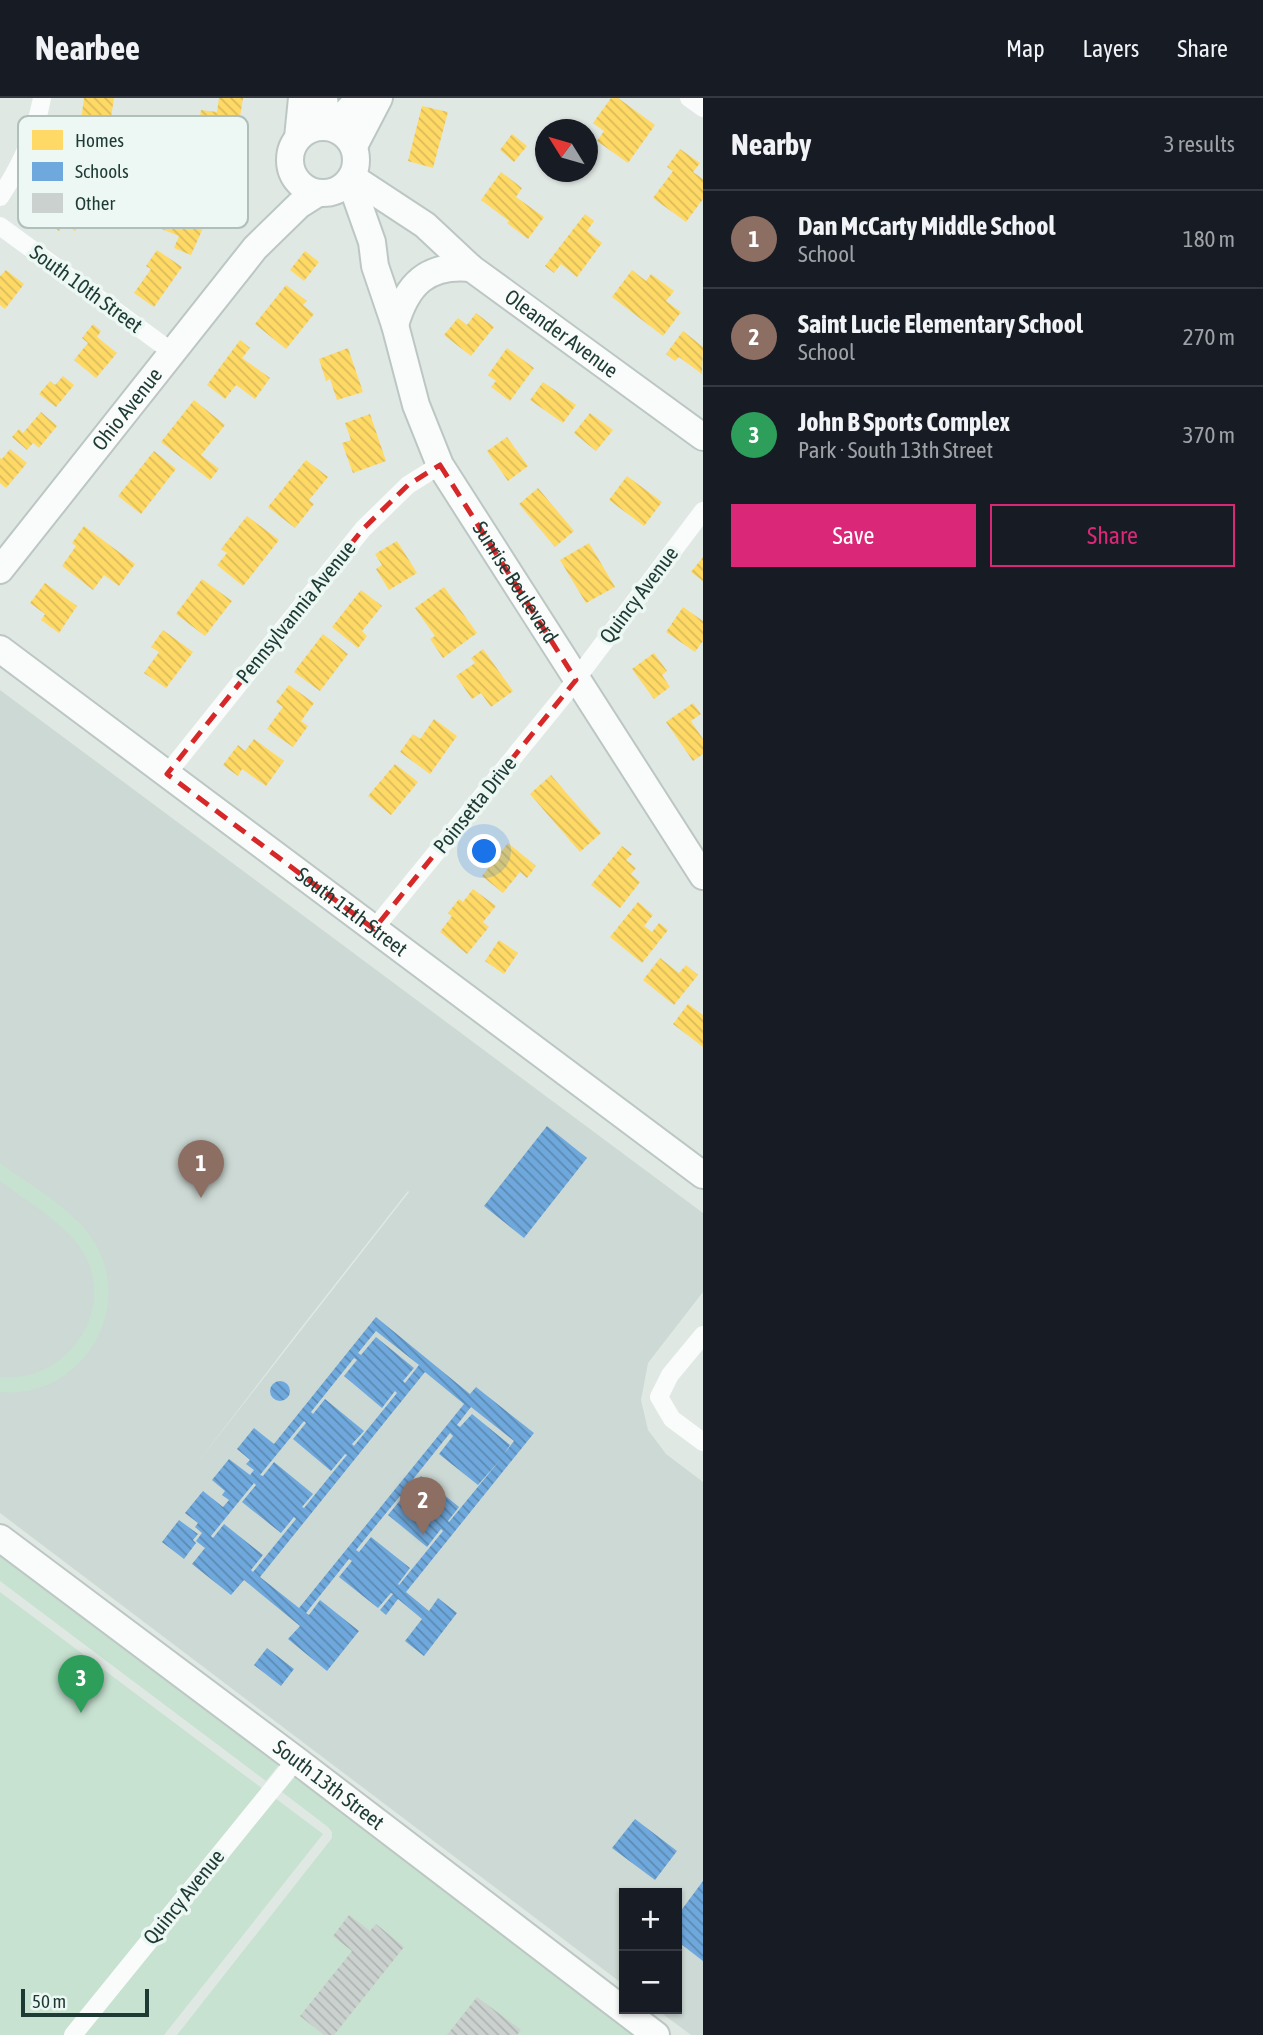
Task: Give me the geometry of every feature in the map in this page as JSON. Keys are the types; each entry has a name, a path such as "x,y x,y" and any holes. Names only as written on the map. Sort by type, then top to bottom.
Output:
{"street":[{"path":"38,116 42,98"},
{"path":"294,149 311,128 329,127 345,134 354,147 356,168 351,179 332,192 309,190 296,178 294,149 302,98"},
{"path":"324,98 329,127"},
{"path":"329,127 360,98"},
{"path":"354,147 379,98"},
{"name":"Oleander Avenue","path":"354,147 411,204 425,225"},
{"name":"Ohio Avenue","path":"255,248 265,223 283,193 294,149"},
{"path":"0,197 18,167"},
{"name":"Oleander Avenue","path":"351,179 425,225 471,268 703,437"},
{"name":"Sunrise Boulevard","path":"351,179 372,242 374,266"},
{"name":"Ohio Avenue","path":"0,570 255,248 299,205 320,193"},
{"name":"Sunrise Boulevard","path":"320,193 350,226 374,266 395,325 416,405 440,465 703,876"},
{"name":"South 10th Street","path":"0,226 172,352"},
{"path":"395,325 405,298 423,277 445,268 471,268"},
{"name":"Pennsylvannia Avenue","path":"167,774 363,529 408,485 440,465"},
{"name":"Quincy Avenue","path":"576,680 703,511"},
{"name":"South 11th Street","path":"0,649 703,1175"},
{"name":"Poinsetta Drive","path":"374,929 576,680"},
{"path":"703,1335 670,1375 659,1398 672,1419 703,1442"},
{"name":"South 13th Street","path":"0,1538 656,2035"},
{"name":"Quincy Avenue","path":"73,2035 296,1760"}],"highlighted area":[{"path":"440,465 576,680 374,929 167,774 363,529 408,485"}],"shaded area":[{"path":"0,690 703,1213 703,1292 648,1363 641,1400 648,1430 666,1454 703,1482 703,2035 691,2035 663,2014 682,2014 682,1888 619,1888 619,1981 0,1513","holes":["408,1191 409,1192 195,1466 300,1329"]}],"green space":[{"path":"0,1163 49,1197 83,1226 104,1264 109,1291 105,1318 94,1343 77,1365 56,1381 29,1390 0,1392 0,1377 25,1376 47,1368 66,1354 81,1336 91,1315 94,1292 90,1269 79,1246 53,1219 0,1181"},
{"path":"0,1549 282,1761 266,1781 0,1581"},
{"path":"0,1592 323,1834 164,2035 0,2035"},
{"path":"298,1773 641,2035 177,2035 332,1838 328,1827 282,1792"}],"building: Homes":[{"path":"84,98 114,98 111,116 82,116"},
{"path":"219,98 243,98 240,116 200,116 201,110 217,112"},
{"path":"611,98 618,98 655,125 628,163 598,142 604,131 598,127 596,119"},
{"path":"422,106 448,112 433,168 408,161"},
{"path":"512,134 527,146 514,162 500,150"},
{"path":"680,149 700,163 693,172 703,179 703,199 686,222 653,198 673,171 667,167"},
{"path":"501,172 522,188 516,197 544,217 528,239 481,200"},
{"path":"585,214 594,221 587,231 602,243 577,277 561,264 554,273 545,266"},
{"path":"159,228 203,228 191,255 174,248 179,236"},
{"path":"157,250 182,267 154,307 134,293 151,269 146,266"},
{"path":"305,251 319,262 304,281 290,270"},
{"path":"6,270 24,284 5,309 0,305 0,276"},
{"path":"632,270 646,281 651,274 674,291 666,301 681,312 663,336 612,297"},
{"path":"286,285 307,301 303,305 314,314 286,349 255,324"},
{"path":"476,313 494,327 471,356 444,335 458,318 467,325"},
{"path":"93,324 101,331 97,337 117,353 96,378 74,360 88,343 82,338"},
{"path":"683,331 703,347 702,374 679,357 675,361 666,354"},
{"path":"240,340 250,348 242,358 270,378 255,399 236,385 225,399 207,385"},
{"path":"348,348 363,392 337,400 330,379 326,381 319,359"},
{"path":"507,348 534,368 510,401 491,387 496,381 488,375"},
{"path":"63,376 74,385 56,407 39,394 50,381 55,385"},
{"path":"543,382 576,405 563,423 530,400"},
{"path":"194,400 225,425 201,455 219,469 210,480 161,442"},
{"path":"41,412 57,426 39,448 33,443 27,450 12,437 19,429 23,433"},
{"path":"590,413 613,430 596,451 574,433"},
{"path":"370,414 386,461 353,473 342,443 351,440 345,423"},
{"path":"507,437 528,466 508,481 487,451"},
{"path":"10,449 27,463 6,488 0,483 0,458"},
{"path":"154,451 176,469 141,514 118,496"},
{"path":"306,460 328,477 309,500 314,504 295,528 268,507"},
{"path":"627,476 662,502 644,526 609,500"},
{"path":"538,488 574,531 555,547 519,504"},
{"path":"247,516 279,540 243,586 217,565 227,553 221,549"},
{"path":"84,526 135,564 119,586 104,575 93,590 62,566 76,546 72,543"},
{"path":"397,541 417,573 389,590 376,569 382,565 375,554"},
{"path":"589,543 615,587 586,603 560,560"},
{"path":"703,557 703,581 691,572"},
{"path":"202,579 232,601 205,636 176,614"},
{"path":"45,583 77,606 59,633 41,620 45,614 30,603"},
{"path":"444,587 477,633 443,658 430,639 435,636 415,608"},
{"path":"361,590 382,606 362,631 367,636 358,648 332,627"},
{"path":"683,607 703,621 703,641 695,652 666,632"},
{"path":"163,630 193,652 166,688 144,673 159,652 151,647"},
{"path":"323,634 348,654 320,691 294,672"},
{"path":"483,649 513,691 491,707 481,693 472,699 456,676 475,663 471,658"},
{"path":"654,653 667,671 662,675 670,687 654,699 632,669"},
{"path":"289,685 314,703 301,721 308,726 293,747 267,729 283,707 276,702"},
{"path":"693,703 701,714 691,721 703,739 703,754 693,761 666,722"},
{"path":"434,719 457,736 430,774 400,752 413,734 420,739"},
{"path":"254,739 284,761 266,786 242,769 238,776 223,765 238,745 245,751"},
{"path":"395,764 418,782 391,815 368,796"},
{"path":"551,775 601,833 580,852 530,794"},
{"path":"508,843 536,866 527,878 520,872 503,893 482,876"},
{"path":"622,846 632,854 626,860 636,868 631,874 640,882 620,908 591,885"},
{"path":"473,889 496,906 483,922 489,927 467,954 440,932 452,916 448,913 459,899 463,902"},
{"path":"638,902 653,915 644,926 652,932 659,923 668,930 642,963 610,937"},
{"path":"499,940 518,953 504,974 485,961"},
{"path":"660,958 679,973 686,965 698,975 674,1005 643,980"},
{"path":"688,1004 703,1015 703,1047 673,1024"}],"building: Schools":[{"path":"547,1126 587,1158 524,1238 484,1206"},
{"path":"376,1317 470,1394 476,1387 534,1433 406,1592 429,1611 438,1598 457,1613 424,1656 405,1641 422,1619 398,1599 386,1615 380,1610 393,1594 378,1608 339,1577 352,1561 349,1559 306,1613 309,1615 320,1600 359,1631 327,1671 288,1639 300,1626 244,1580 231,1595 192,1564 205,1548 196,1541 202,1533 195,1527 198,1523 185,1513 203,1491 223,1507 229,1500 222,1495 225,1491 212,1480 229,1459 250,1475 254,1470 246,1464 250,1460 237,1449 254,1428 274,1444","holes":["376,1331 419,1365 405,1383 403,1381 414,1368 376,1337 361,1355 358,1353","354,1358 357,1360 344,1376 382,1408 395,1391 397,1393 354,1446 352,1444 364,1431 325,1399 313,1414 311,1412","425,1372 464,1404 299,1608 260,1577","471,1407 514,1441 504,1454 510,1445 472,1414 460,1427 457,1425","304,1421 306,1423 293,1439 331,1471 345,1454 347,1455 304,1508 302,1507 313,1494 274,1462 263,1476 260,1475","450,1433 453,1436 439,1454 478,1485 500,1460 449,1522 459,1507 421,1476 408,1490 406,1488","254,1483 256,1485 242,1502 281,1533 294,1517 296,1519 253,1572 251,1570 263,1555 224,1524 213,1538 211,1536","400,1496 402,1498 388,1515 427,1547 441,1529 443,1531 399,1585 410,1568 371,1537 359,1552 356,1550"]},
{"path":"276,1381 284,1381 290,1391 284,1401 276,1401 270,1395 270,1387"},
{"path":"179,1520 198,1534 193,1540 196,1543 184,1559 162,1542"},
{"path":"267,1648 294,1669 281,1686 254,1665"},
{"path":"635,1819 677,1851 655,1880 612,1848"},
{"path":"703,1881 703,1961 682,1945 682,1909"}],"building: Other":[{"path":"349,1915 370,1931 376,1924 404,1947 334,2035 324,2035 300,2016 352,1951 333,1936"},
{"path":"477,1997 521,2030 517,2035 447,2035"}],"place":[{"name":"Dan McCarty Middle School","path":"201,1198"},
{"name":"Saint Lucie Elementary School","path":"423,1535"},
{"name":"John B Sports Complex","path":"81,1713"}]}
